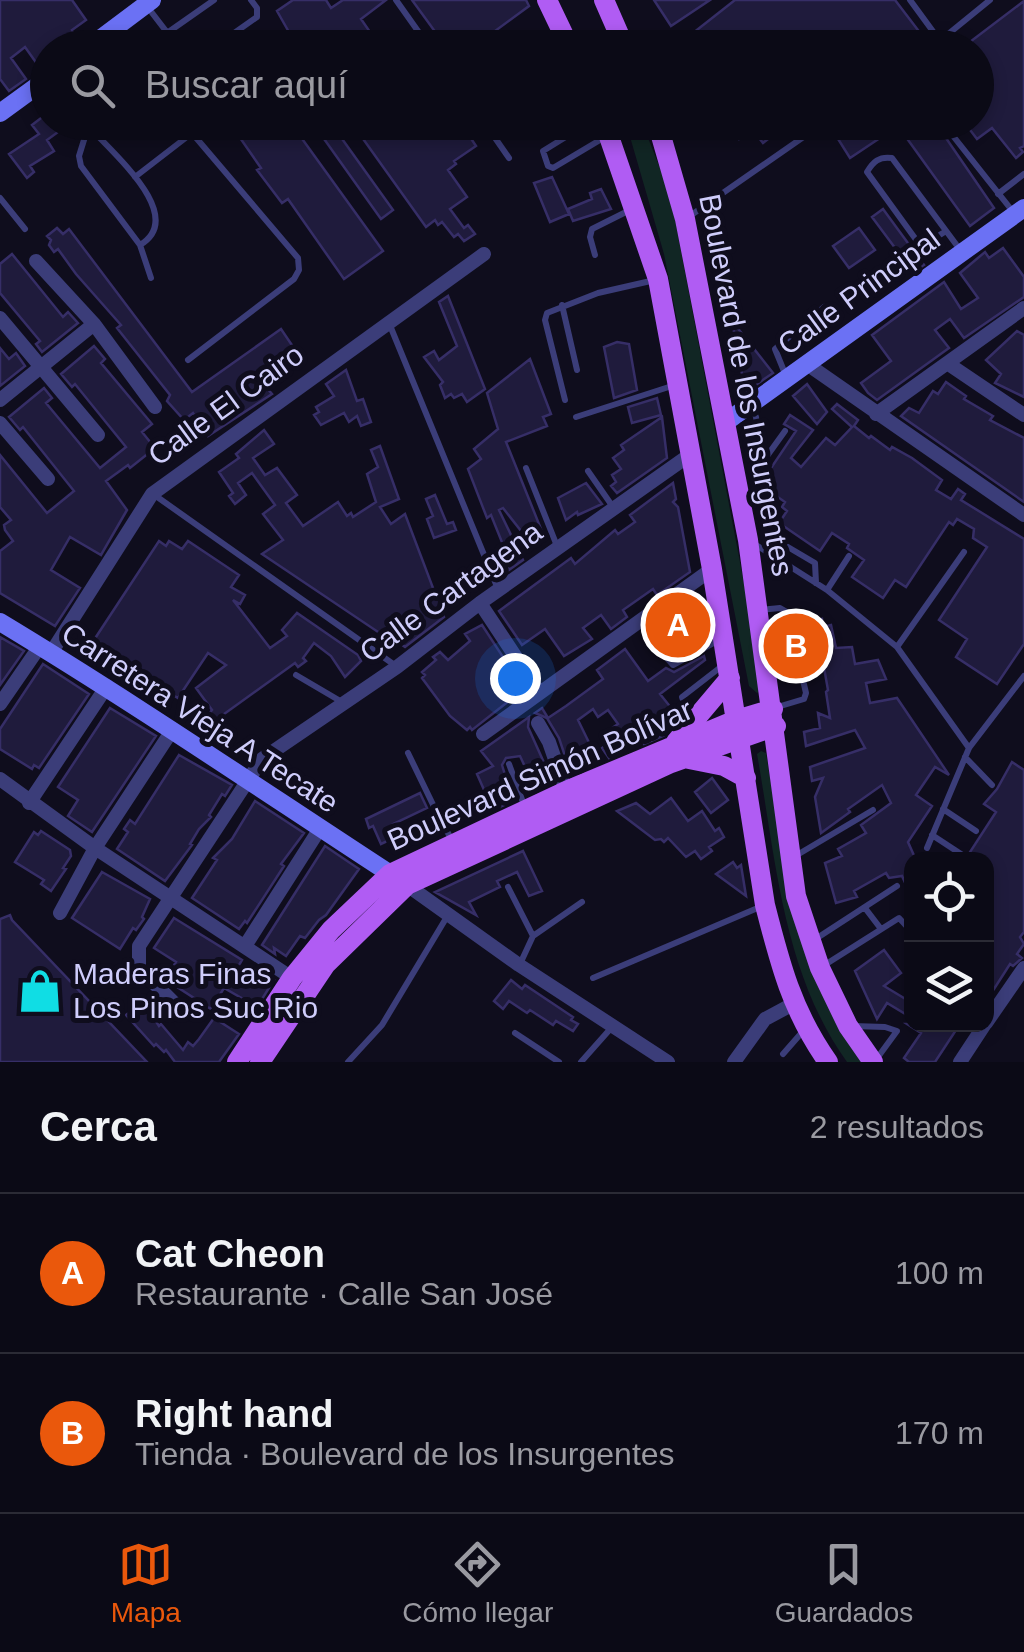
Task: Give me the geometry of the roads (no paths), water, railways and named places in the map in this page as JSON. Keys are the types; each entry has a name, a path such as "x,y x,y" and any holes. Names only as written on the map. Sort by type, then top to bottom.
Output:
{"main road":[{"path":"547,0 561,30"},
{"path":"604,0 618,30"},
{"path":"611,140 658,279 712,568 765,905 778,959 804,1029 828,1062"},
{"name":"Boulevard de los Insurgentes","path":"662,140 686,219 748,540 796,896 820,968 848,1026 873,1062"},
{"path":"728,671 677,752 713,762 746,778"},
{"name":"Boulevard Simón Bolívar","path":"237,1062 292,978 331,930 454,843 566,791 774,718"},
{"name":"Boulevard Simón Bolívar","path":"260,1062 326,964 398,880 677,752"}],"street":[{"path":"111,30 147,2"},
{"path":"0,113 30,91"},
{"name":"Calle Principal","path":"726,422 1019,211"},
{"name":"Calle El Cairo","path":"0,704 45,650 152,494 484,254"},
{"path":"36,260 94,324 156,407"},
{"path":"876,414 1022,313"},
{"path":"0,318 98,435"},
{"path":"0,400 94,324"},
{"path":"807,364 1024,515"},
{"path":"947,364 1024,416"},
{"path":"0,423 48,479"},
{"name":"Calle Cartagena","path":"184,1013 139,968 139,946 262,759 690,454"},
{"path":"483,734 531,713 538,692 712,568"},
{"path":"480,603 538,692"},
{"name":"Carretera Vieja A Tecate","path":"0,622 107,686 668,1062"},
{"path":"29,803 107,686"},
{"path":"531,713 549,742 566,791"},
{"path":"60,914 95,848 172,729"},
{"path":"0,779 95,848 292,978"},
{"path":"245,946 319,830"},
{"path":"994,1012 1024,968"},
{"path":"734,1062 765,1019 795,1003"},
{"path":"960,1062 981,1032"}],"lane":[{"path":"170,30 214,0"},
{"path":"238,30 256,17 257,8 251,0"},
{"path":"396,0 417,30"},
{"path":"910,0 932,30"},
{"path":"953,30 990,0"},
{"path":"147,2 166,30"},
{"path":"83,140 80,166 140,245 151,278"},
{"path":"100,140 135,177 151,202 156,218 151,238 140,245"},
{"path":"135,177 184,140"},
{"path":"188,360 294,279 299,270 298,258 197,140"},
{"path":"496,140 509,158"},
{"path":"561,140 543,151 548,166 553,168 592,140"},
{"path":"686,219 799,140"},
{"path":"956,140 998,194 1019,211"},
{"path":"946,232 924,245 917,242 867,172 873,163 884,156 892,158 962,252"},
{"path":"998,194 1024,174"},
{"path":"0,198 25,229"},
{"path":"595,255 592,229 636,207"},
{"path":"564,400 545,320 547,313 562,305 658,279"},
{"path":"562,305 577,370"},
{"path":"786,378 774,349 824,307"},
{"path":"388,320 498,590"},
{"path":"576,417 678,384"},
{"path":"751,406 756,417 772,536 815,564 816,583"},
{"path":"761,464 785,430"},
{"path":"526,468 558,548"},
{"path":"588,471 614,508"},
{"path":"152,494 397,666"},
{"path":"748,540 827,590 898,647 992,784"},
{"path":"898,647 964,552"},
{"path":"827,590 849,556"},
{"path":"758,611 776,608 799,619"},
{"path":"648,637 673,665 723,638"},
{"path":"765,658 799,663 806,694 774,718"},
{"path":"296,676 344,703"},
{"path":"927,848 967,752 1024,676"},
{"path":"408,753 454,843"},
{"path":"509,764 526,811"},
{"path":"943,808 976,831"},
{"path":"792,858 873,810"},
{"path":"407,831 439,816"},
{"path":"932,835 958,852"},
{"path":"812,942 897,886"},
{"path":"508,887 533,936"},
{"path":"519,965 533,936 582,902"},
{"path":"593,978 765,905"},
{"path":"865,908 880,929"},
{"path":"348,1062 382,1026 450,913"},
{"path":"820,968 899,918 904,923"},
{"path":"848,1026 896,1031 873,1062"},
{"path":"581,1062 612,1027"},
{"path":"783,1054 804,1029"},
{"path":"514,1033 559,1062"}],"place":[{"name":"Cat Cheon","path":"678,625"},
{"name":"Right hand","path":"796,646"},
{"name":"Maderas Finas Los Pinos Suc Rio","path":"40,991"}]}
